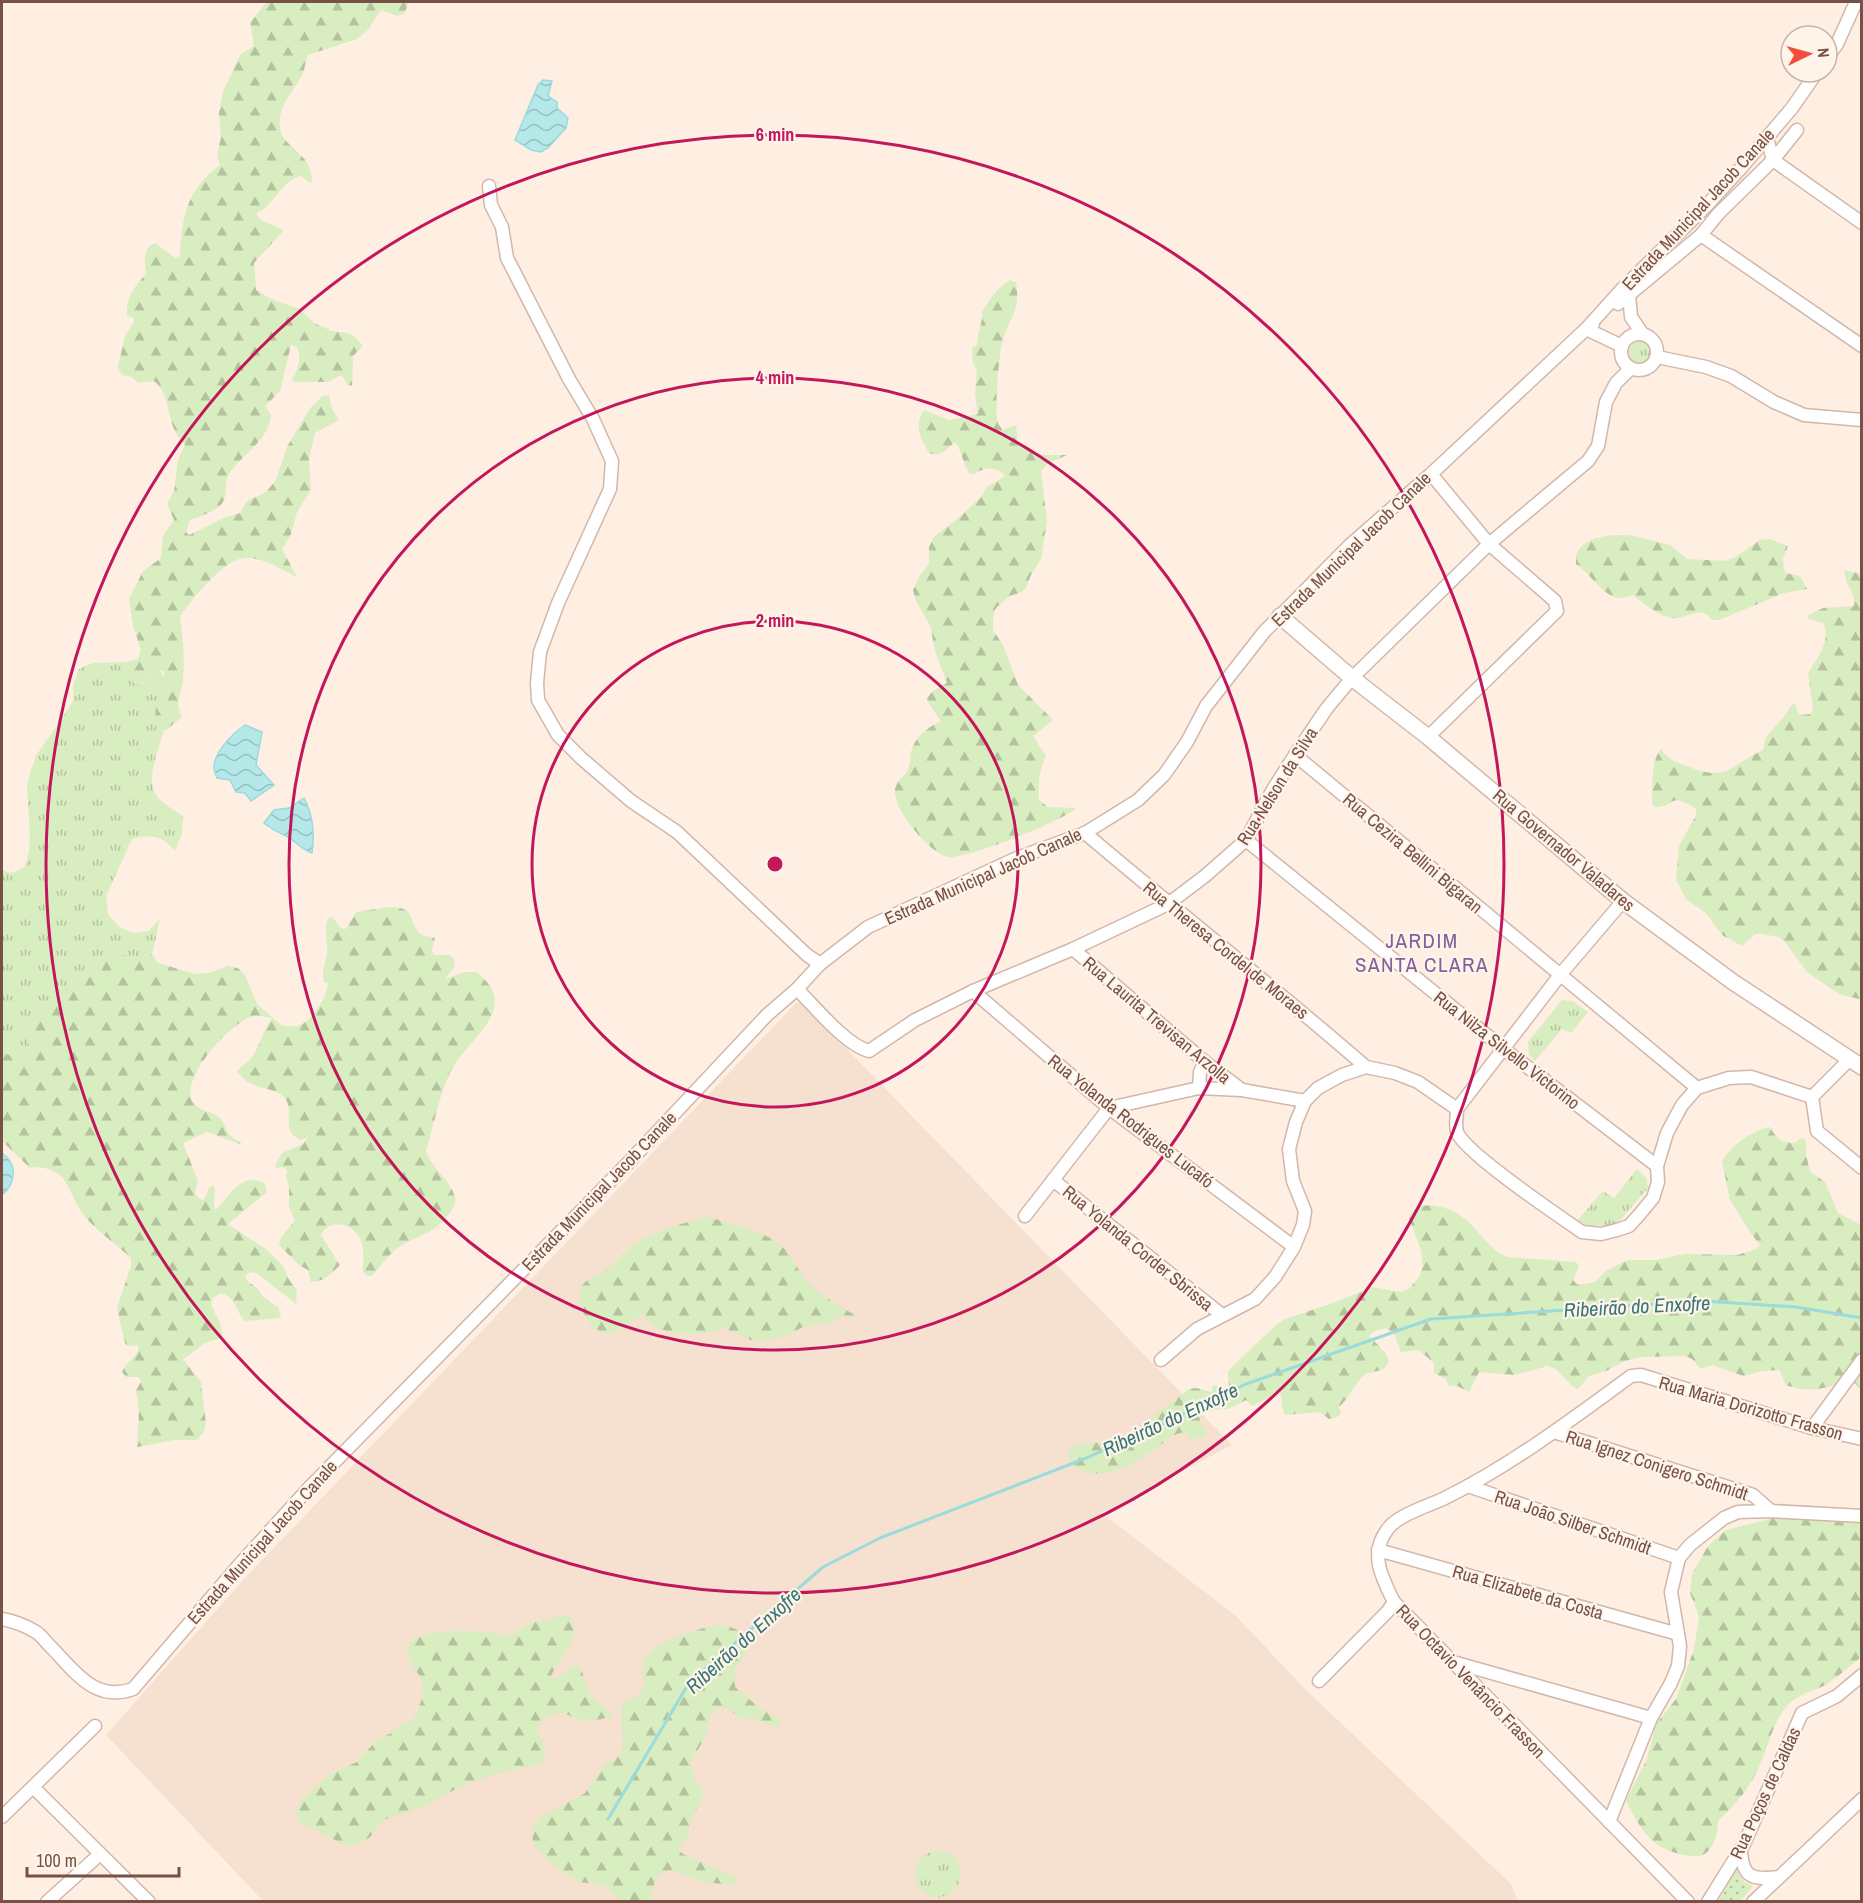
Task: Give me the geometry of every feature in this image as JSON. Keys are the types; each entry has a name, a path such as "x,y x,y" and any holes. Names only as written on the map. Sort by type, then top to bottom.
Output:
{"street":[{"path":"1839,40 1856,2"},
{"name":"Estrada Municipal Jacob Canale","path":"2,1619 10,1620 37,1633 97,1691 123,1693 133,1689 217,1590 308,1489 628,1163 767,1015 797,989 820,964 868,927 1017,858 1085,833 1138,800 1164,775 1187,742 1206,706 1264,632 1350,545 1431,474 1587,329 1623,288 1708,204 1767,138 1809,84"},
{"path":"1622,346 1587,329 1701,235 1718,214 1773,160 1797,130"},
{"path":"1767,138 1773,160 1862,223"},
{"path":"489,186 491,205 502,227 507,258 569,379 593,419 612,461 610,489 558,603 540,652 538,700 558,735 581,758 632,801 677,832 807,955 820,964"},
{"path":"1701,235 1862,346"},
{"path":"1629,295 1631,317 1642,333"},
{"path":"1642,333 1648,335 1657,345 1657,357 1649,368 1637,370 1631,368 1622,359 1622,346 1629,336 1642,333"},
{"path":"1657,357 1706,367 1731,376 1774,402 1804,415 1862,420"},
{"name":"Rua Nelson da Silva","path":"797,989 848,1040 861,1049 869,1051 915,1020 973,991 1073,949 1168,904 1205,876 1246,840 1272,791 1295,755 1327,708 1352,678 1489,544 1588,460 1598,447 1606,402 1616,383 1631,368"},
{"path":"1428,737 1557,611 1555,601 1489,544 1431,474"},
{"name":"Rua Governador Valadares","path":"1280,616 1623,901 1733,982 1856,1063"},
{"name":"Rua Cezira Bellini Bigaran","path":"1295,755 1697,1088"},
{"name":"Rua Theresa Cordel de Moraes","path":"1085,833 1366,1067"},
{"name":"Rua Nilza Silvello Victorino","path":"1246,840 1504,1049 1657,1166"},
{"path":"1623,901 1560,975 1457,1109 1457,1131 1462,1140 1480,1157 1582,1232 1602,1234 1629,1226 1653,1198 1658,1182 1657,1166 1667,1133 1682,1105 1697,1088 1729,1078 1751,1077 1812,1097"},
{"name":"Rua Laurita Trevisan Arzolla","path":"1073,949 1205,1062 1242,1090"},
{"name":"Rua Yolanda Rodrigues Lucafó","path":"973,991 1109,1108 1294,1246"},
{"path":"1199,1088 1200,1072 1205,1062"},
{"path":"1812,1097 1856,1063"},
{"path":"1161,1360 1197,1329 1255,1299 1275,1277 1294,1246 1303,1225 1305,1211 1293,1180 1289,1149 1296,1122 1305,1101 1318,1088 1342,1075 1366,1067 1395,1073 1418,1082 1457,1109"},
{"path":"1025,1216 1109,1108 1199,1088 1242,1090 1305,1101"},
{"path":"1812,1097 1817,1131 1862,1168"},
{"name":"Rua Yolanda Corder Sbrissa","path":"1053,1180 1222,1315"},
{"path":"1812,1428 1862,1360"},
{"name":"Rua Maria Dorizotto Frasson","path":"1554,1432 1631,1376 1641,1375 1812,1428 1862,1439"},
{"path":"1378,1550 1388,1527 1468,1486 1554,1432"},
{"name":"Rua Ignez Conigero Schmidt","path":"1554,1432 1753,1495 1772,1511"},
{"name":"Rua João Silber Schmidt","path":"1468,1486 1679,1558"},
{"path":"1609,1822 1652,1718 1678,1666 1680,1646 1671,1592 1679,1558 1707,1530 1738,1512 1772,1511 1862,1516"},
{"name":"Rua Octavio Venâncio Frasson","path":"1378,1550 1379,1572 1394,1602 1688,1902"},
{"name":"Rua Elizabete da Costa","path":"1378,1550 1678,1634"},
{"path":"1319,1681 1388,1611 1394,1602"},
{"path":"1452,1662 1652,1718"},
{"name":"Rua Poços de Caldas","path":"1708,1902 1741,1849 1802,1713 1837,1696 1862,1675"},
{"path":"2,1817 95,1726"},
{"path":"33,1788 149,1902"},
{"path":"1753,1902 1862,1799"},
{"path":"1741,1849 1741,1862 1746,1872 1752,1877 1761,1879 1779,1877"},
{"path":"47,1902 100,1854"}],"shaded area":[{"path":"799,1000 1232,1445 1102,1513 1236,1616 1306,1690 1511,1884 1518,1901 263,1901 106,1735 244,1579"}],"green space":[{"path":"267,2 409,2 404,14 397,16 381,10 368,30 357,39 308,55 303,73 283,106 280,128 288,143 306,162 312,181 310,183 301,176 294,178 263,210 257,213 263,221 284,230 254,263 256,290 271,299 300,309 314,323 355,337 363,346 353,356 352,386 348,385 341,375 327,382 294,382 292,379 298,368 299,355 297,347 291,345 280,391 265,406 271,415 261,439 228,475 225,498 220,506 190,520 186,532 189,535 240,513 247,501 266,492 276,480 287,447 310,408 323,396 329,395 332,409 339,420 315,433 309,460 311,490 297,512 291,534 282,549 297,577 262,560 240,559 230,563 201,589 180,616 184,664 178,702 182,717 166,730 162,730 157,724 155,728 156,702 165,673 162,670 155,671 140,684 136,685 133,682 133,674 141,650 133,626 129,599 143,571 161,558 163,536 174,520 167,504 174,491 178,460 185,444 176,433 166,399 159,386 154,381 138,383 132,377 122,375 118,367 125,336 134,322 134,318 127,316 129,298 146,274 145,260 148,248 155,243 175,258 180,256 182,229 188,205 200,184 220,165 217,155 221,137 219,112 223,92 240,55 254,46 250,22"},
{"path":"1010,280 1016,282 1017,300 1001,346 997,395 998,424 1003,430 1016,425 1018,444 1029,451 1067,455 1047,464 1041,471 1047,521 1041,559 1026,588 1010,596 994,611 993,630 1003,645 1018,685 1053,720 1033,736 1046,756 1040,778 1039,800 1048,807 1076,808 1054,821 1015,838 975,852 949,857 933,849 915,831 901,810 895,793 896,785 908,770 915,741 926,730 941,721 927,698 933,691 947,683 934,648 931,627 916,601 913,590 920,575 929,564 929,547 934,537 961,516 981,497 987,487 1005,476 997,470 990,469 974,474 969,473 955,442 940,454 929,453 919,432 919,422 924,410 949,420 978,414 975,394 977,371 973,362 972,347 977,345 982,311 997,290"},
{"path":"1641,341 1649,345 1653,353 1649,361 1641,365 1633,361 1629,353 1633,345"},
{"path":"1629,535 1670,545 1687,559 1725,561 1760,540 1770,539 1788,546 1783,558 1784,570 1786,573 1800,576 1807,589 1784,593 1719,620 1712,620 1703,613 1677,618 1666,617 1633,595 1613,597 1576,564 1580,548 1586,543 1603,537"},
{"path":"1845,570 1862,574 1862,998 1859,999 1839,994 1807,972 1779,937 1756,933 1742,946 1722,935 1706,913 1686,899 1676,880 1679,846 1696,815 1696,809 1676,800 1661,807 1654,807 1652,803 1655,761 1661,749 1669,758 1679,763 1701,771 1720,773 1763,750 1766,737 1793,703 1799,715 1811,714 1813,708 1808,673 1825,643 1826,636 1823,623 1809,619 1807,616 1823,608 1854,606"},
{"path":"138,659 141,684 155,671 160,670 164,677 157,723 164,730 152,775 152,784 159,799 183,816 182,833 175,851 156,837 132,839 106,896 108,914 119,927 133,933 149,931 160,918 152,955 135,958 34,1020 26,1049 17,1057 2,1053 2,870 11,873 25,867 29,852 27,786 31,770 37,754 73,701 73,685 79,669 93,663 126,662"},
{"path":"390,907 407,911 419,932 435,938 432,950 434,955 448,955 454,958 455,966 445,979 465,972 476,972 490,986 495,998 493,1011 487,1024 457,1061 445,1083 426,1151 453,1191 454,1206 438,1225 396,1249 372,1276 367,1276 363,1272 363,1246 356,1233 340,1224 329,1226 321,1235 340,1265 324,1279 311,1282 308,1270 299,1265 279,1245 281,1237 295,1221 289,1207 287,1170 283,1167 276,1168 275,1165 282,1153 303,1144 308,1137 300,1140 290,1130 289,1108 284,1097 252,1084 237,1072 252,1057 272,1018 254,1016 233,1028 221,1039 200,1066 193,1080 191,1092 193,1102 202,1110 220,1118 229,1134 243,1145 207,1132 183,1143 198,1181 195,1192 198,1198 203,1200 209,1187 214,1186 216,1210 242,1183 256,1180 265,1183 267,1192 228,1224 267,1250 284,1267 297,1291 296,1304 258,1274 250,1272 246,1275 246,1280 257,1288 263,1297 278,1307 281,1315 279,1318 245,1321 233,1301 226,1295 221,1293 213,1298 211,1305 223,1335 204,1344 183,1359 201,1382 206,1423 204,1432 197,1440 175,1440 137,1447 139,1411 136,1391 141,1381 138,1377 126,1377 122,1372 139,1348 137,1345 129,1346 125,1343 117,1308 131,1266 131,1258 87,1219 61,1176 46,1169 30,1168 2,1141 2,1053 17,1057 26,1049 34,1020 92,965 123,955 135,958 146,951 150,952 158,963 195,974 209,973 228,966 238,968 245,975 257,1004 282,1026 302,1024 313,1015 327,988 328,983 324,982 323,975 327,952 326,926 329,917 333,918 341,928 346,929 356,912"},
{"path":"1562,1000 1573,1001 1588,1012 1571,1033 1562,1029 1535,1061 1529,1055 1528,1042"},
{"path":"1770,1127 1783,1141 1795,1143 1801,1138 1806,1140 1806,1155 1810,1171 1825,1182 1838,1213 1861,1225 1861,1390 1853,1381 1819,1389 1796,1388 1786,1385 1779,1370 1743,1376 1712,1365 1701,1369 1692,1359 1685,1356 1642,1357 1625,1361 1606,1371 1589,1376 1578,1389 1572,1386 1556,1369 1547,1366 1515,1375 1479,1372 1469,1392 1457,1386 1449,1386 1446,1379 1434,1373 1434,1363 1419,1350 1401,1352 1394,1333 1386,1328 1373,1332 1369,1336 1387,1356 1387,1365 1383,1369 1367,1373 1362,1377 1339,1407 1341,1414 1337,1417 1329,1419 1320,1412 1284,1415 1280,1392 1253,1406 1246,1400 1228,1409 1213,1410 1201,1415 1200,1421 1207,1432 1204,1437 1192,1439 1188,1438 1186,1432 1177,1434 1139,1460 1114,1471 1086,1472 1074,1466 1071,1461 1068,1454 1072,1447 1099,1442 1127,1444 1142,1425 1189,1389 1196,1388 1212,1392 1214,1385 1229,1389 1228,1371 1285,1319 1372,1287 1401,1292 1409,1289 1419,1277 1423,1266 1421,1250 1409,1218 1418,1207 1432,1205 1455,1212 1507,1257 1576,1262 1579,1266 1573,1280 1578,1285 1595,1282 1607,1270 1628,1260 1657,1260 1685,1254 1737,1255 1756,1249 1760,1245 1730,1200 1722,1161 1743,1140"},
{"path":"1637,1169 1647,1179 1648,1188 1616,1225 1588,1226 1577,1221 1603,1191 1614,1198"},
{"path":"709,1217 755,1231 772,1239 787,1252 815,1289 856,1316 843,1316 828,1323 803,1327 785,1336 763,1341 751,1340 724,1328 697,1333 668,1332 652,1325 642,1314 611,1333 599,1331 588,1321 580,1299 584,1283 609,1268 639,1241 669,1228"},
{"path":"1782,1516 1854,1517 1861,1522 1861,1657 1830,1682 1799,1696 1785,1708 1774,1727 1753,1779 1718,1821 1712,1847 1699,1856 1676,1853 1659,1846 1650,1839 1638,1823 1626,1800 1647,1759 1656,1724 1676,1699 1694,1649 1699,1616 1690,1593 1692,1574 1708,1546 1726,1530"},
{"path":"568,1614 573,1622 572,1638 551,1676 556,1679 572,1667 581,1665 585,1683 591,1694 613,1716 587,1721 561,1713 548,1717 536,1728 545,1750 542,1763 465,1784 423,1807 383,1820 370,1837 362,1842 351,1845 342,1844 301,1824 297,1819 296,1810 300,1802 330,1774 357,1762 377,1740 393,1732 400,1725 413,1720 422,1698 423,1687 408,1655 410,1644 420,1636 434,1632 469,1631 512,1636 528,1624"},
{"path":"715,1625 727,1626 742,1633 750,1647 735,1669 735,1687 783,1724 776,1727 753,1719 739,1718 729,1709 717,1708 710,1716 706,1736 690,1763 696,1781 703,1790 703,1796 692,1818 687,1837 678,1849 683,1854 734,1876 737,1881 734,1885 702,1882 673,1870 664,1871 655,1880 650,1901 620,1901 605,1885 579,1882 548,1861 533,1843 532,1830 540,1818 585,1793 604,1766 621,1754 622,1708 642,1690 643,1666 649,1654 675,1637"},
{"path":"938,1851 954,1858 961,1874 954,1890 938,1897 922,1890 915,1874 922,1858"},
{"path":"1736,1869 1744,1882 1753,1886 1740,1901 1719,1901"}],"water":[{"path":"543,80 552,81 548,96 557,102 557,108 568,118 566,128 548,148 541,152 531,150 515,140 538,85"},
{"path":"245,725 262,732 256,765 274,785 251,801 245,793 236,792 230,780 217,778 214,769 220,750"},
{"path":"304,798 312,824 312,853 264,823 274,810 289,808"},
{"path":"2,1153 11,1163 13,1174 10,1185 2,1195"}],"waterway":[{"name":"Ribeirão do Enxofre","path":"608,1819 689,1683 823,1567 880,1538 1084,1459 1246,1384 1431,1319 1704,1301 1796,1307 1862,1318"}],"district":[{"name":"JARDIM SANTA CLARA","path":"1422,952"}]}
